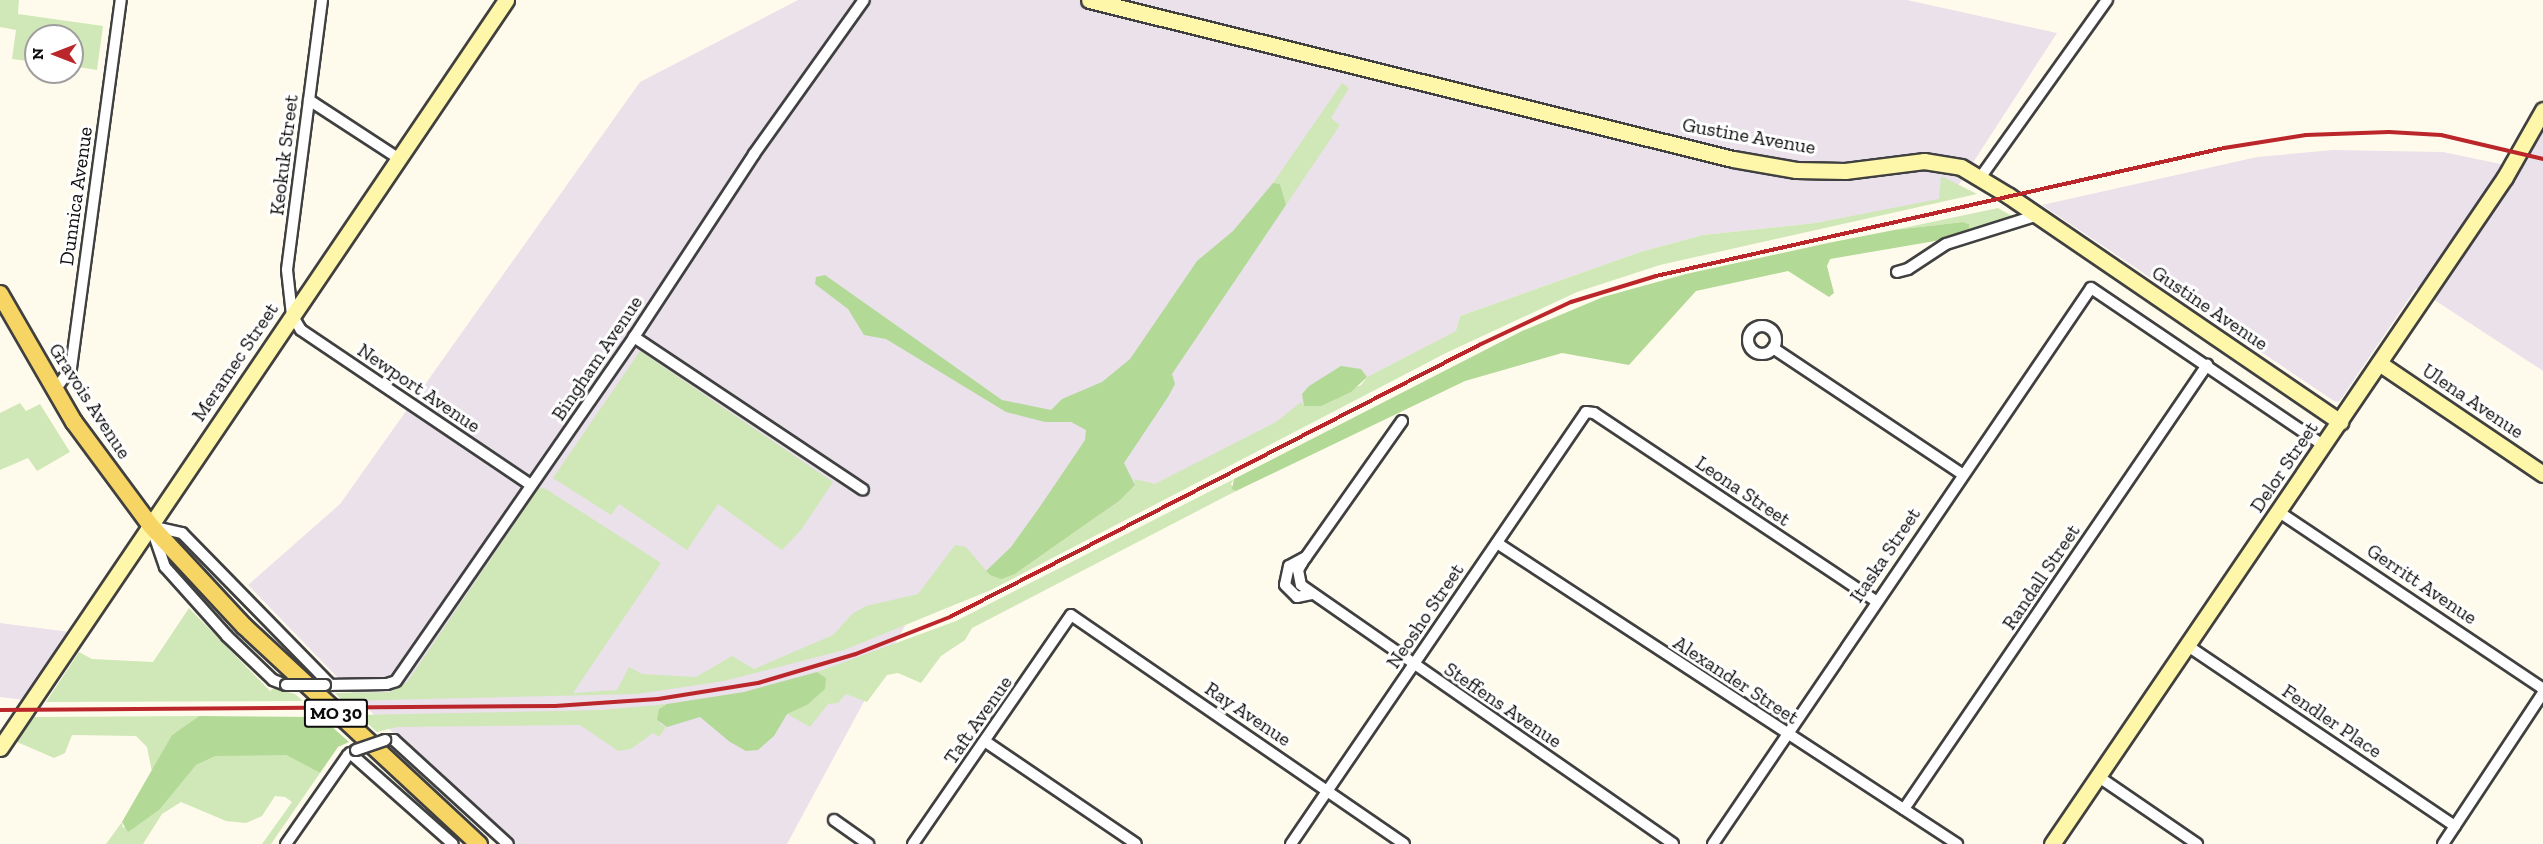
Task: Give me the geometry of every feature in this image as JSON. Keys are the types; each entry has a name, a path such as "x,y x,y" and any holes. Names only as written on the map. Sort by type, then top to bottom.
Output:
{"main road":[{"name":"Gravois Avenue","path":"0,294 55,390 151,526 267,649 478,844"}],"street":[{"name":"Dunnica Avenue","path":"55,390 71,368 121,0"},
{"name":"Keokuk Street","path":"292,315 287,270 322,0"},
{"name":"Meramec Street","path":"0,748 506,0"},
{"name":"Bingham Avenue","path":"328,685 387,684 396,681 634,337 754,154 864,0"},
{"name":"Gustine Avenue","path":"1089,0 1733,159 1796,170 1845,171 1937,161 1980,178 2038,215 2340,422"},
{"path":"1980,178 2107,0"},
{"path":"309,100 398,158"},
{"name":"Delor Street","path":"2052,844 2505,177 2543,110"},
{"path":"1897,272 1908,269 1946,244 2038,215"},
{"name":"Itaska Street","path":"1713,844 1875,601 2091,288 2207,365"},
{"name":"Newport Avenue","path":"292,315 301,330 531,486"},
{"path":"634,337 863,490"},
{"path":"1773,348 1962,474"},
{"name":"Ulena Avenue","path":"2379,363 2543,474"},
{"path":"2207,365 2324,446"},
{"name":"Randall Street","path":"1904,809 2207,365"},
{"name":"Neosho Street","path":"1291,844 1584,413 1590,412"},
{"name":"Leona Street","path":"1590,412 1875,601"},
{"name":"Steffens Avenue","path":"1402,421 1306,557 1298,570 1300,581 1313,594 1413,666 1673,844"},
{"name":"Gerritt Avenue","path":"2279,512 2543,691"},
{"path":"151,526 182,534 328,685"},
{"name":"Gravois Avenue","path":"151,526 165,567 227,636 273,680 286,685 328,685"},
{"name":"Alexander Street","path":"1497,543 1787,735 1957,844"},
{"name":"Taft Avenue","path":"913,844 986,742 1071,615"},
{"name":"Ray Avenue","path":"1071,615 1404,844"},
{"name":"Fendler Place","path":"2188,646 2455,826"},
{"path":"2443,844 2543,691"},
{"path":"286,844 353,751 385,740 394,740 508,844"},
{"path":"986,742 1136,844"},
{"path":"353,751 453,844"},
{"path":"2099,777 2198,844"},
{"path":"834,820 868,844"}],"shaded area":[{"path":"798,0 1907,0 2057,33 1950,198 1815,223 1703,235 1640,252 1460,316 1457,331 914,609 787,844 515,844 376,717 248,585 340,504 640,82"},
{"path":"2543,123 2543,371 2416,288 2339,402 2334,401 2042,205 2257,157 2333,150 2443,152 2520,168"},
{"path":"0,623 70,632 24,700 0,697"}],"green space":[{"path":"0,0 19,0 18,14 103,26 97,70 84,68 84,24 24,24 24,60 12,59 16,30 0,27"},
{"path":"1342,83 1349,88 1331,118 1340,125 1286,205 1280,184 1273,183"},
{"path":"1941,176 1977,194 1660,265 1577,292 1446,353 991,590 844,650 724,681 637,694 343,701 335,693 390,692 407,682 539,488 546,489 661,563 573,693 617,690 629,667 642,674 696,677 732,656 754,669 833,635 852,614 866,606 918,594 955,545 966,547 990,575 1015,574 1119,501 1135,485 1134,479 1155,484 1276,422 1301,402 1304,406 1361,385 1367,377 1456,331 1460,316 1640,252 1703,235 1815,223 1939,199"},
{"path":"1273,183 1280,184 1286,205 1172,374 1175,384 1168,397 1124,463 1135,485 1119,501 1015,574 1001,579 990,575 986,571 1011,547 1039,508 1085,440 1086,430 1071,422 1045,422 1006,412 886,339 864,335 848,309 815,284 816,277 825,275 1002,400 1051,410 1062,399 1102,382 1130,359 1197,261 1233,231"},
{"path":"1998,208 2014,217 1969,229 1969,224 1963,222 1894,230"},
{"path":"1963,222 1969,224 1969,229 1941,240 1830,259 1827,266 1834,293 1829,297 1788,271 1696,291 1629,365 1562,353 1465,381 1236,491 1232,489 1234,479 1522,331 1603,297 1686,274 1828,243 1894,230"},
{"path":"640,351 833,482 801,530 782,550 718,504 687,550 619,504 611,515 553,478"},
{"path":"1341,366 1361,369 1367,377 1351,392 1321,406 1304,406 1302,394 1309,386"},
{"path":"20,403 26,411 40,404 70,452 37,471 28,458 0,470 0,413"},
{"path":"1234,479 1231,484 1236,491 972,628 965,640 941,656 921,683 898,673 887,675 867,702 846,694 838,703 828,704 810,727 787,714 807,705 826,678 817,672 956,621"},
{"path":"189,608 270,691 274,688 295,694 303,701 46,702 79,652 92,659 153,662"},
{"path":"817,672 826,678 825,689 807,705 787,714 774,736 758,750 746,751 730,742 700,717 667,727 657,720 659,709 667,704 744,692"},
{"path":"667,704 659,709 660,724 666,727 659,737 653,733 631,749 618,751 580,725 397,727 377,732 358,715 602,710"},
{"path":"199,716 172,735 152,772 147,747 136,736 72,735 65,753 54,758 17,742 33,717"},
{"path":"199,716 321,717 349,742 338,747 320,773 286,755 216,756 196,765 159,810 128,832 122,822 172,735"},
{"path":"252,753 286,755 320,773 271,844 262,844 292,802 285,797 275,796 262,816 246,823 226,821 181,802 162,814 143,844 106,844 122,822 123,828 196,765 216,756"}],"railway":[{"path":"0,710 555,706 658,699 758,683 856,654 950,617 1479,345 1571,302 1656,276 2224,148 2306,135 2389,132 2441,135 2543,159"}]}
